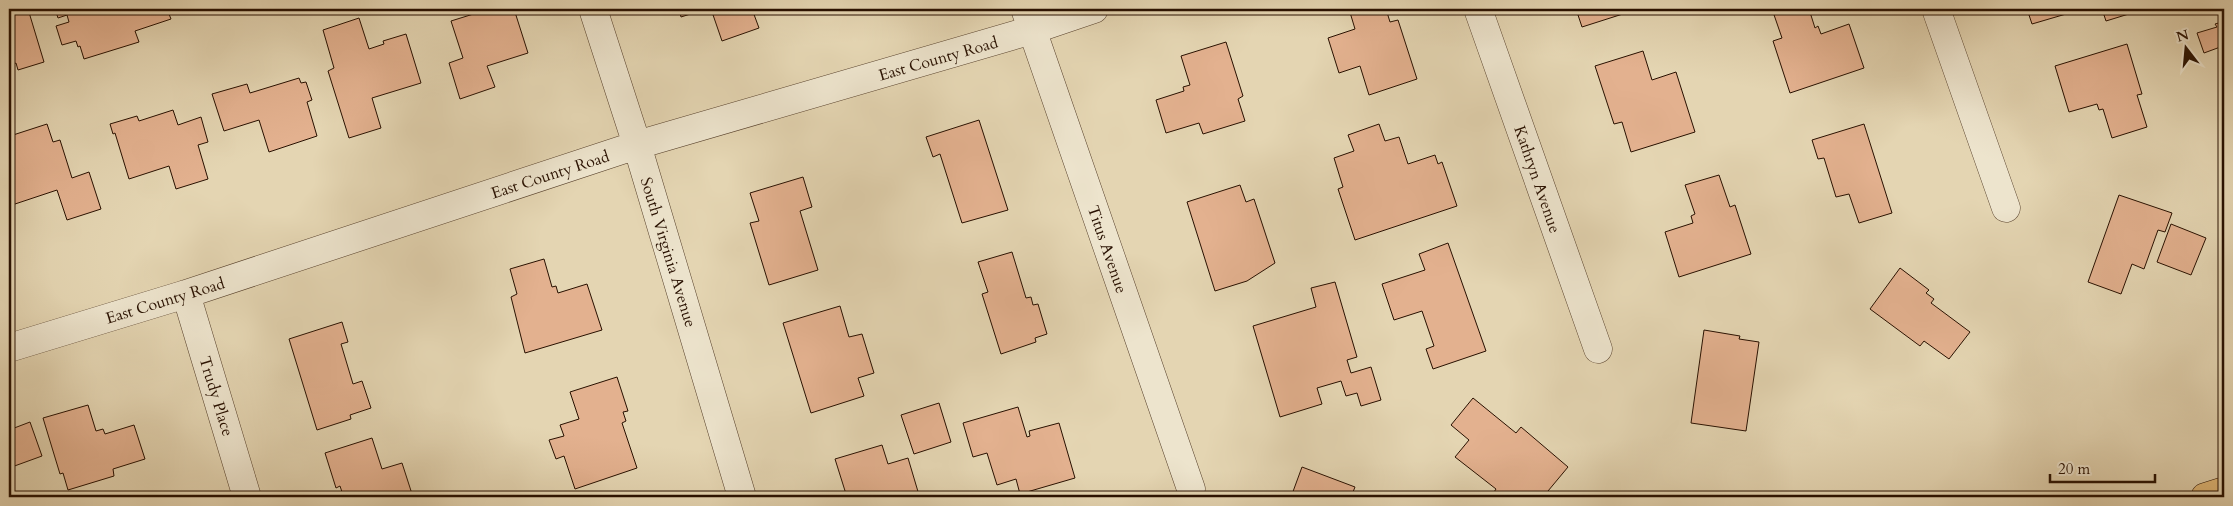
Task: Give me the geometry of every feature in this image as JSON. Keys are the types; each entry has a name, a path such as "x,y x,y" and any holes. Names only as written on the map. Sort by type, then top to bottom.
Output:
{"highway":[{"path":"2205,497 2224,491"}],"street":[{"name":"South Virginia Avenue","path":"593,9 637,145 742,497"},
{"name":"East County Road","path":"9,348 186,294 637,145 1028,20 1094,9"},
{"name":"Kathryn Avenue","path":"1478,9 1598,349"},
{"path":"1936,9 2006,208"},
{"name":"Titus Avenue","path":"1028,20 1191,489"},
{"name":"Trudy Place","path":"186,294 247,497"}],"building":[{"path":"28,9 44,62 18,70 16,63 9,66 9,12"},
{"path":"55,9 167,9 171,19 135,31 139,42 84,59 80,46 78,47 76,41 62,45 56,26 69,22 67,15 58,18"},
{"path":"483,9 514,9 528,53 487,66 495,87 460,99 449,63 463,58 451,21 483,11"},
{"path":"679,9 706,9 681,17"},
{"path":"711,9 752,9 759,28 722,41"},
{"path":"1349,9 1386,9 1390,22 1398,20 1417,79 1369,95 1360,66 1339,73 1328,38 1355,29"},
{"path":"1576,9 1631,9 1628,10 1629,12 1582,27"},
{"path":"1772,9 1809,9 1815,28 1818,26 1821,34 1849,24 1864,68 1790,93 1773,41 1782,38"},
{"path":"2027,9 2065,9 2066,14 2032,24"},
{"path":"2102,9 2145,9 2106,21"},
{"path":"2218,9 2224,9 2224,49 2223,46 2204,53 2197,33 2217,27 2215,24 2222,22"},
{"path":"359,18 369,49 384,44 383,41 406,34 421,83 372,98 381,128 349,138 328,71 334,68 323,30"},
{"path":"1226,42 1243,96 1238,99 1245,121 1203,134 1199,123 1166,133 1156,100 1184,91 1183,87 1190,85 1181,56"},
{"path":"2127,44 2142,94 2137,95 2147,127 2112,138 2103,109 2099,110 2097,104 2069,112 2055,66"},
{"path":"1643,51 1652,80 1676,72 1695,132 1631,152 1622,122 1614,124 1595,66"},
{"path":"299,78 301,83 306,82 312,100 307,102 317,136 269,152 259,120 224,131 212,94 247,84 250,93"},
{"path":"173,110 178,125 201,117 208,142 198,145 208,179 176,189 169,166 129,179 115,133 113,134 110,124 137,116 139,121"},
{"path":"979,120 1008,210 962,223 940,154 933,157 926,137"},
{"path":"47,124 53,142 60,140 72,178 89,172 101,209 67,220 57,190 9,206 9,151 14,149 10,136"},
{"path":"1379,124 1385,141 1399,137 1408,164 1435,155 1438,164 1442,162 1457,206 1355,240 1338,189 1343,187 1334,158 1354,151 1348,135"},
{"path":"1864,124 1892,213 1859,223 1849,194 1836,197 1824,158 1818,159 1812,140"},
{"path":"1719,175 1730,207 1735,205 1751,254 1679,277 1665,232 1693,223 1691,216 1695,214 1685,185"},
{"path":"803,177 812,207 800,211 818,270 769,285 750,223 759,221 750,193"},
{"path":"1240,185 1246,202 1254,199 1275,263 1247,281 1215,291 1187,202"},
{"path":"2119,195 2172,213 2165,232 2158,230 2144,269 2132,264 2121,294 2088,282"},
{"path":"2171,224 2206,238 2191,275 2157,262"},
{"path":"1448,243 1486,351 1433,369 1426,349 1434,346 1422,311 1394,320 1382,284 1425,270 1419,254"},
{"path":"1012,252 1026,298 1031,297 1033,305 1038,304 1047,334 1035,338 1036,342 1001,354 982,294 988,292 978,262"},
{"path":"544,259 552,287 556,286 558,293 587,284 602,330 525,353 511,297 517,294 510,269"},
{"path":"1900,268 1929,290 1926,293 1934,299 1931,303 1970,332 1949,359 1924,341 1920,346 1870,309"},
{"path":"1335,282 1357,357 1347,360 1351,373 1371,367 1381,400 1361,406 1357,393 1346,396 1341,381 1317,388 1322,404 1280,417 1253,326 1316,307 1311,288"},
{"path":"840,306 849,337 862,334 874,373 858,378 864,396 811,413 783,323"},
{"path":"342,322 348,342 341,344 353,384 362,381 371,408 350,415 351,419 317,430 289,339"},
{"path":"1704,330 1740,336 1739,339 1759,342 1746,431 1691,423"},
{"path":"617,377 628,411 623,412 626,421 622,423 637,468 575,489 564,456 556,459 549,440 564,436 560,425 579,419 570,392"},
{"path":"1473,398 1516,433 1521,427 1568,467 1543,497 1522,497 1518,494 1514,497 1500,497 1494,492 1496,489 1455,457 1469,440 1451,425"},
{"path":"939,403 951,442 914,454 901,415"},
{"path":"88,405 96,431 103,429 105,434 134,425 145,459 113,469 114,476 68,490 63,473 60,474 43,418"},
{"path":"1018,407 1027,437 1030,436 1029,431 1059,423 1075,478 1020,494 1016,479 997,485 987,453 973,457 963,423"},
{"path":"30,422 42,456 9,468 9,430"},
{"path":"372,438 382,469 402,463 413,497 348,497 347,494 343,495 340,486 336,488 325,453"},
{"path":"882,445 888,464 908,458 919,495 913,497 851,497 849,493 846,494 835,459"},
{"path":"1302,467 1355,487 1351,497 1291,497"}]}
